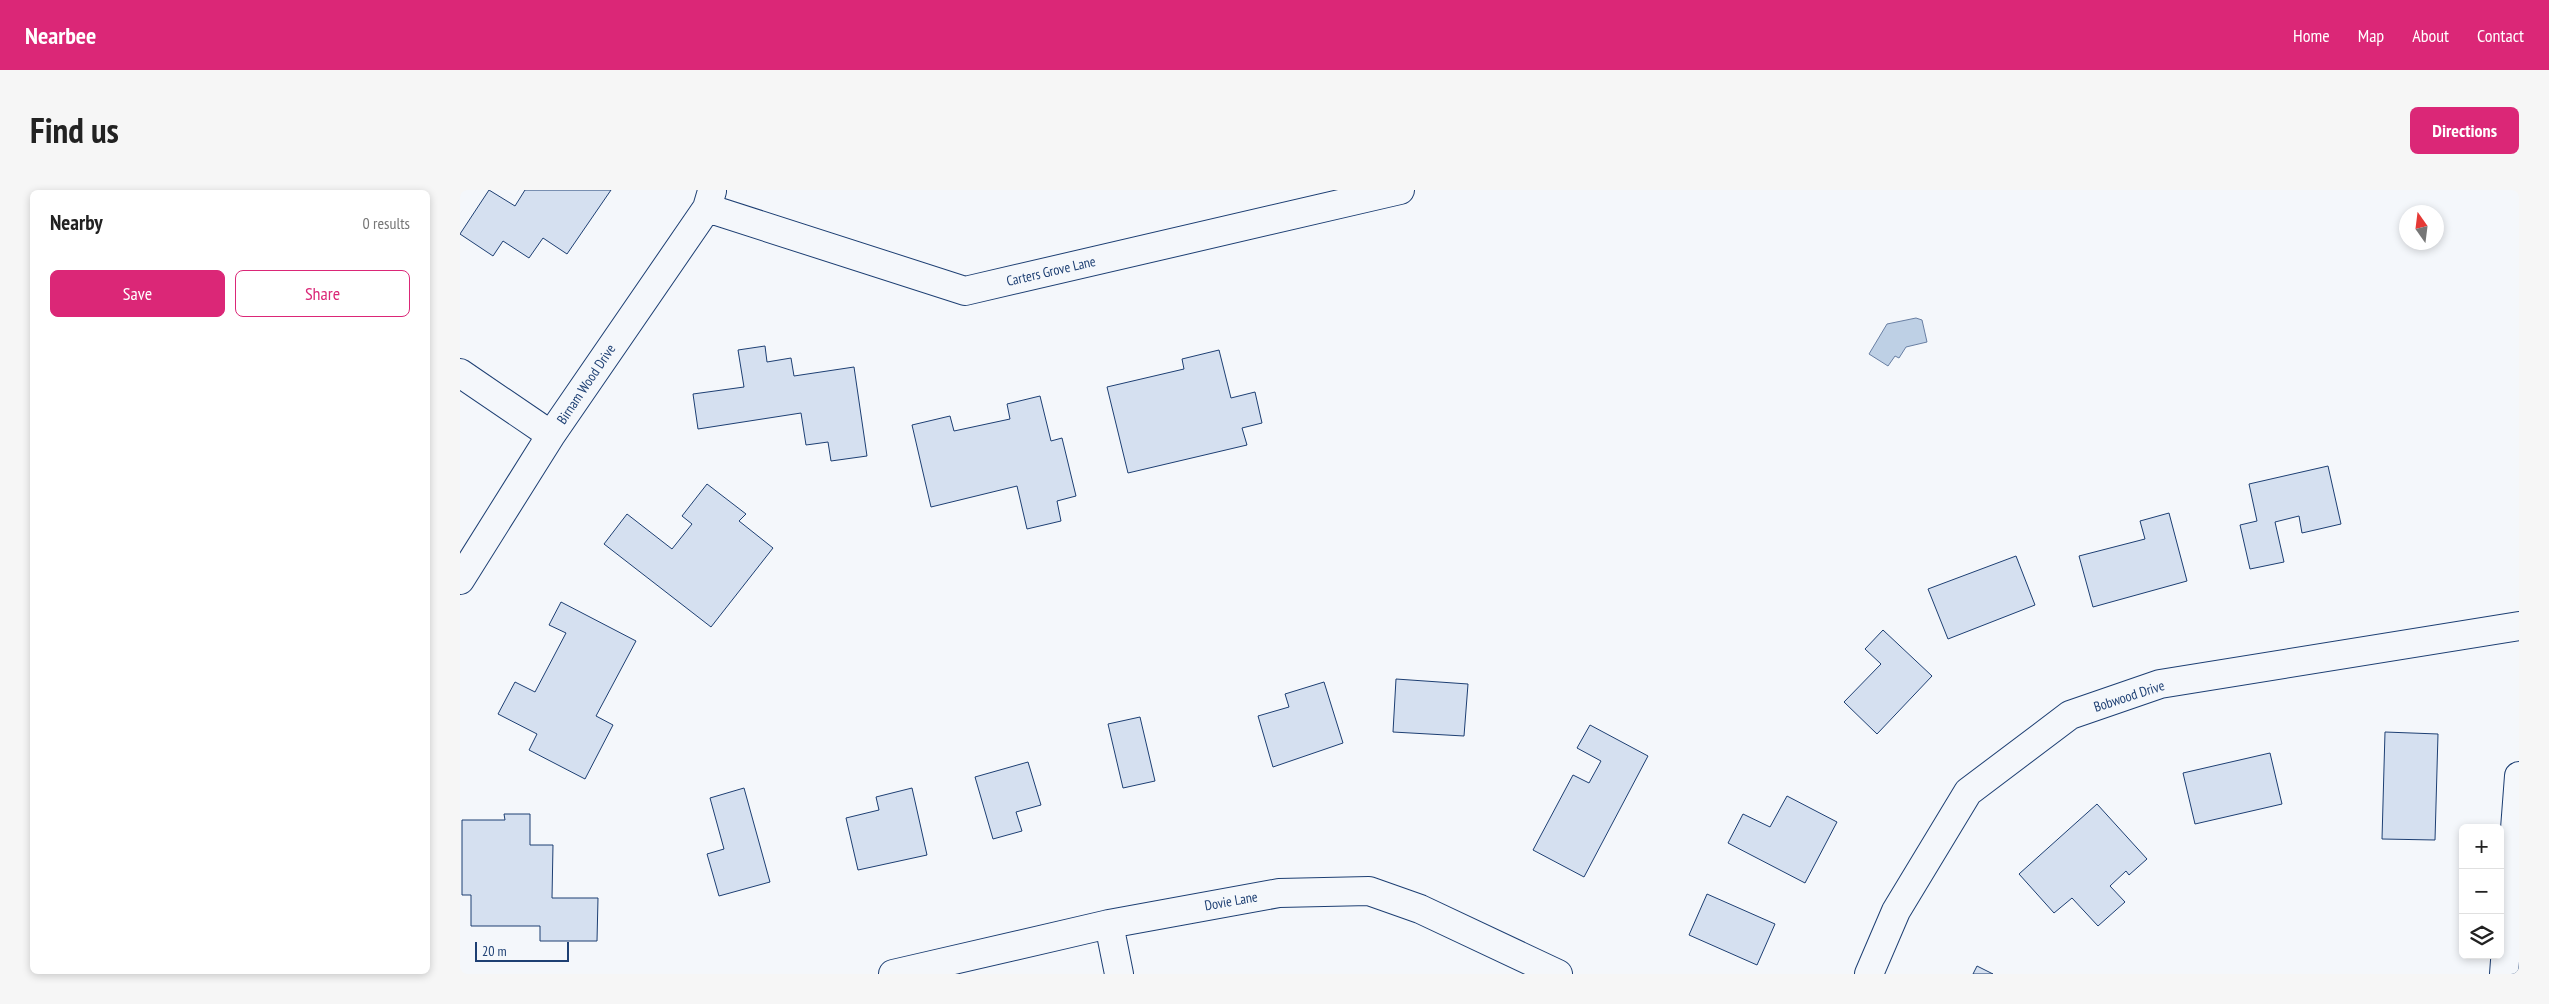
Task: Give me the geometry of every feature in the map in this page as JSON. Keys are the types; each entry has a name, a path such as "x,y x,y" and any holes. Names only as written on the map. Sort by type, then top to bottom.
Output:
{"street":[{"name":"Carters Grove Lane","path":"710,199 965,291 1400,190"},
{"name":"Birnam Wood Drive","path":"460,580 551,435 710,199"},
{"path":"460,373 551,435"},
{"name":"Bobwood Drive","path":"1870,974 1896,911 1968,792 2070,715 2160,684 2519,626"},
{"path":"2504,974 2519,776"},
{"name":"Dovie Lane","path":"893,974 1109,924 1279,893 1369,891 1420,908 1558,974"},
{"path":"1109,924 1119,974"}],"water":[{"path":"1916,318 1922,320 1927,342 1906,347 1899,358 1895,356 1888,366 1869,354 1887,324"}],"building":[{"path":"489,190 515,206 525,190 611,190 567,254 543,238 529,258 503,241 493,256 460,234"},
{"path":"765,346 767,362 791,358 794,376 854,367 867,456 831,461 828,442 806,445 801,413 698,429 693,394 744,387 738,350"},
{"path":"1219,350 1231,398 1255,392 1262,423 1242,428 1247,445 1128,473 1107,387 1184,369 1182,359"},
{"path":"1040,396 1051,441 1062,438 1076,496 1057,501 1061,521 1027,529 1017,486 931,507 912,425 950,416 954,431 1010,419 1007,404"},
{"path":"2328,466 2341,524 2302,533 2299,516 2275,522 2284,562 2250,569 2240,525 2257,521 2249,484"},
{"path":"707,484 746,514 739,521 773,548 711,627 604,544 627,514 672,549 692,524 682,516"},
{"path":"2169,513 2187,581 2093,607 2079,556 2145,539 2140,521"},
{"path":"2016,556 2035,605 1948,639 1928,589"},
{"path":"561,602 636,641 596,716 613,725 585,779 529,750 537,734 498,714 515,682 535,692 566,633 549,625"},
{"path":"1883,630 1932,676 1877,734 1844,702 1881,664 1865,649"},
{"path":"1396,679 1468,684 1464,736 1393,732"},
{"path":"1324,682 1343,743 1273,767 1258,716 1289,707 1285,694"},
{"path":"1140,717 1155,781 1123,788 1108,724"},
{"path":"1590,725 1648,756 1584,877 1533,850 1573,775 1589,783 1601,761 1577,748"},
{"path":"2385,732 2438,734 2435,840 2382,839"},
{"path":"2270,753 2282,804 2195,824 2183,773"},
{"path":"1028,762 1041,805 1016,812 1022,831 993,839 975,777"},
{"path":"744,788 770,882 719,896 707,854 724,849 710,798"},
{"path":"912,788 927,855 858,870 846,818 879,810 876,797"},
{"path":"1787,796 1837,822 1805,883 1728,843 1743,814 1770,827"},
{"path":"2097,804 2147,859 2129,875 2126,871 2110,886 2125,902 2098,926 2072,898 2054,913 2019,874"},
{"path":"504,814 530,814 530,845 553,845 552,898 598,898 597,941 540,941 540,926 471,926 471,895 462,895 462,820 505,820"},
{"path":"1707,894 1775,924 1757,965 1689,935"},
{"path":"1977,966 1993,974 1973,974"}]}
